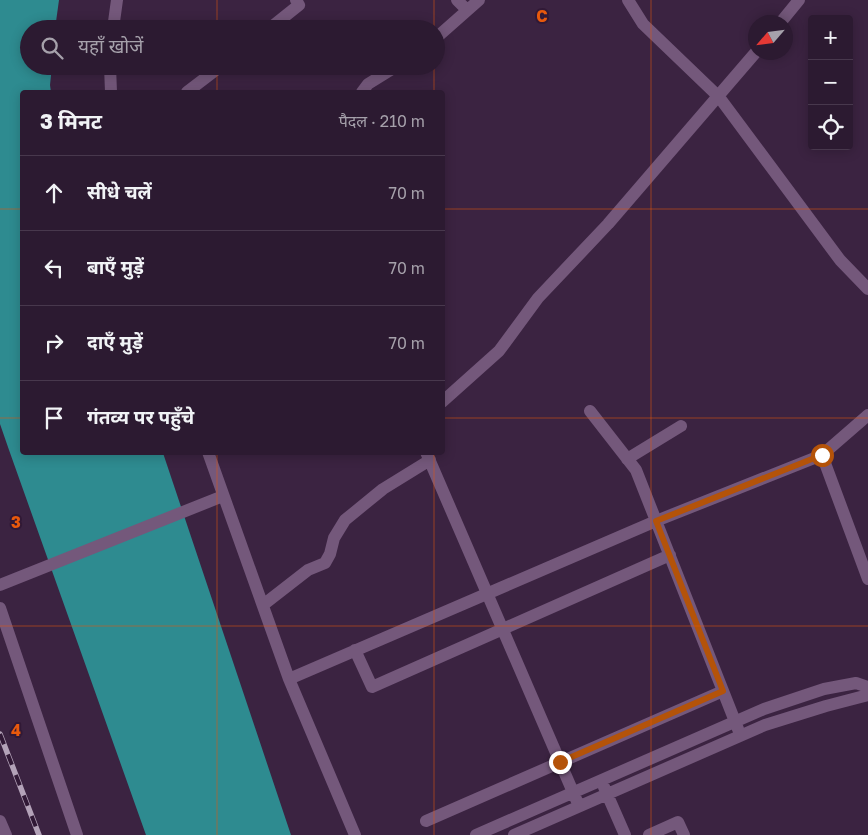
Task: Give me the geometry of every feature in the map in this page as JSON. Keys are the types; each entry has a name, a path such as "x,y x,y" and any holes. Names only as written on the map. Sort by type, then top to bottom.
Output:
{"street":[{"path":"115,20 118,0"},
{"path":"280,20 299,5 296,0"},
{"path":"457,0 467,10"},
{"path":"445,30 479,0"},
{"path":"628,0 644,24 719,96 840,260 868,289"},
{"path":"787,15 799,0"},
{"path":"445,399 499,351 538,298 608,224 749,60"},
{"path":"110,75 110,90"},
{"path":"190,90 209,75"},
{"path":"364,90 368,84 382,75"},
{"path":"590,412 636,470 741,736"},
{"path":"289,679 656,521 822,455 868,415"},
{"path":"627,459 681,426"},
{"path":"209,455 289,679 355,835"},
{"path":"822,455 868,579"},
{"path":"263,605 308,570 324,563 330,554 334,538 346,520 383,489 428,456 579,806"},
{"path":"0,584 224,496"},
{"path":"355,650 372,687 670,555"},
{"path":"0,608 77,835"},
{"path":"476,835 764,710 824,689 856,683 868,687"},
{"path":"426,821 723,691"},
{"path":"514,835 765,725 868,695"},
{"path":"601,781 625,835"},
{"path":"0,821 6,835"},
{"path":"649,835 678,822 684,835"}],"shaded area":[{"path":"0,0 59,0 56,20 20,20 20,75 51,75 51,90 20,90 20,455 164,455 291,835 146,835 0,424"}],"railway":[{"path":"0,734 39,835"}],"route":[{"path":"560,762 723,691 656,521 822,455"}]}
